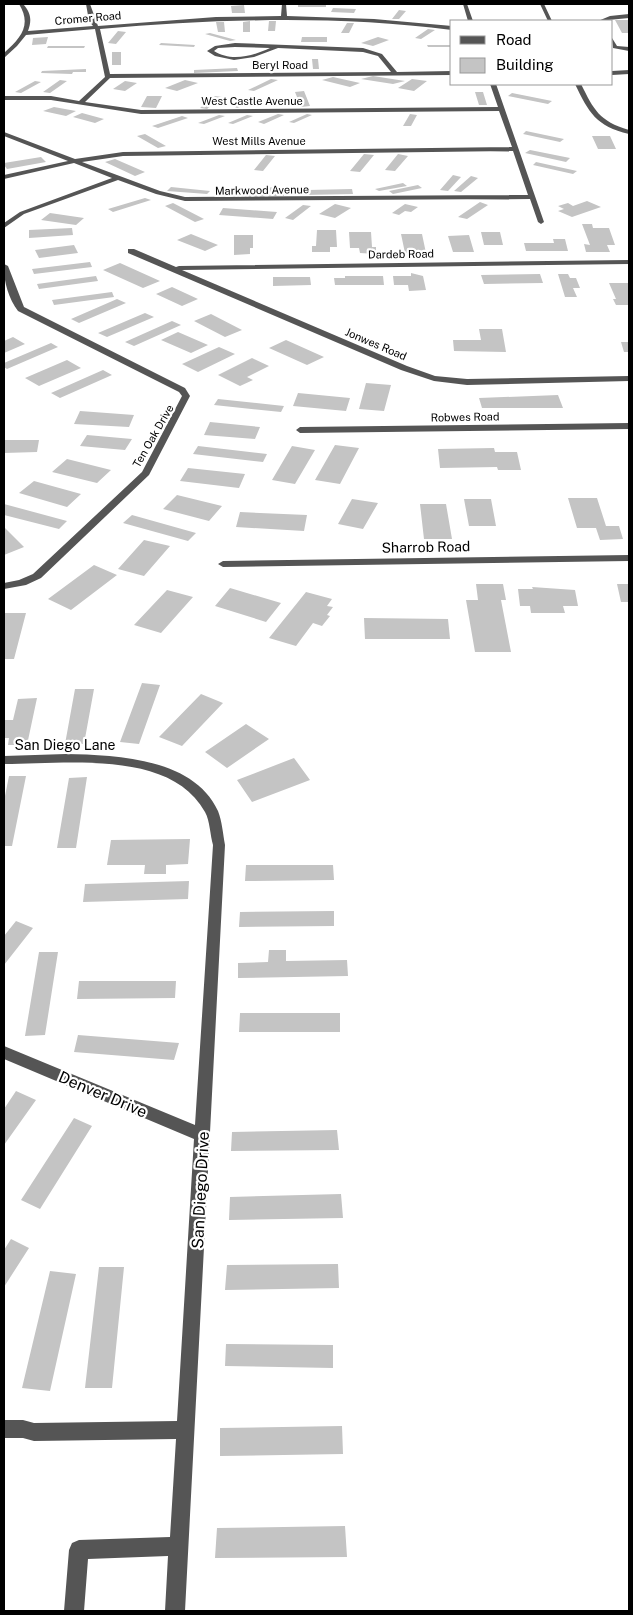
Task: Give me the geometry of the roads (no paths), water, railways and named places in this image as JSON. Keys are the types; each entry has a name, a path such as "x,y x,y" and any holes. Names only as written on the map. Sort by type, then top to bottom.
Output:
{"street":[{"path":"4,56 26,33 27,13 21,4"},
{"path":"81,102 108,76 97,28 89,14 88,4"},
{"path":"284,4 284,17"},
{"path":"465,4 471,20"},
{"path":"542,4 550,20"},
{"path":"603,20 629,16"},
{"name":"Cromer Road","path":"26,33 188,20 284,17 365,20 450,28"},
{"path":"613,42 615,47 629,49"},
{"path":"276,47 265,54 244,58 215,56 210,51 218,47 235,45 355,49 370,51 381,56 396,74"},
{"path":"613,73 629,72"},
{"name":"Beryl Road","path":"108,76 450,73"},
{"path":"493,85 541,222"},
{"path":"579,85 595,116 605,124 629,132"},
{"name":"West Castle Avenue","path":"4,98 51,98 141,112 502,110"},
{"name":"Markwood Avenue","path":"4,134 73,162 171,197 196,200 532,197"},
{"name":"West Mills Avenue","path":"4,177 98,157 150,152 516,149"},
{"path":"4,226 22,213 117,178"},
{"name":"Jonwes Road","path":"131,251 404,368 434,378 467,382 629,379"},
{"name":"Dardeb Road","path":"174,268 629,262"},
{"name":"Ten Oak Drive","path":"4,266 17,304 23,311 182,390 186,396 146,473 37,576 27,581 4,586"},
{"name":"Robwes Road","path":"300,430 629,426"},
{"name":"Sharrob Road","path":"223,564 629,558"},
{"name":"San Diego Lane","path":"4,760 113,759 157,768 183,780"},
{"name":"San Diego Drive","path":"175,1611 219,837 208,805 183,780"},
{"name":"Denver Drive","path":"4,1052 203,1135"},
{"path":"4,1428 23,1428 34,1432 186,1430"},
{"path":"74,1611 79,1550 179,1546"}]}
